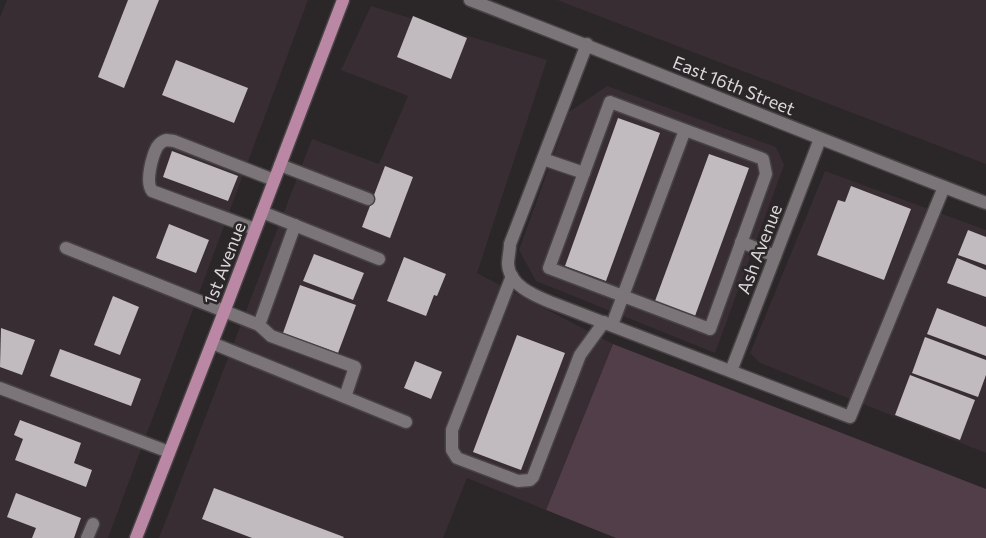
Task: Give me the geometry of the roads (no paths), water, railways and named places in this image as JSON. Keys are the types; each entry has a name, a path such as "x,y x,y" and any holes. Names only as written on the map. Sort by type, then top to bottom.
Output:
{"main road":[{"name":"1st Avenue","path":"136,538 343,0"}],"street":[{"name":"East 16th Street","path":"470,0 587,44 820,139 986,203"},
{"path":"587,44 510,244 508,265 513,279 530,294 850,417 944,187"},
{"path":"610,102 685,130 763,159 766,174 710,329 549,268 610,102"},
{"path":"512,276 452,430 452,450 457,458 518,480 530,480 533,477 580,355 608,324 623,296 685,130"},
{"name":"Ash Avenue","path":"731,371 820,139"},
{"path":"256,229 152,191 149,187 149,175 157,146 166,140 174,141 274,180"},
{"path":"544,159 584,173"},
{"path":"280,165 368,199"},
{"path":"262,212 379,259"},
{"path":"259,326 295,224"},
{"path":"741,242 775,256"},
{"path":"66,248 259,326 271,336 355,367 345,397"},
{"path":"212,343 406,422"},
{"path":"0,388 169,452"},
{"path":"87,538 93,524"}]}
